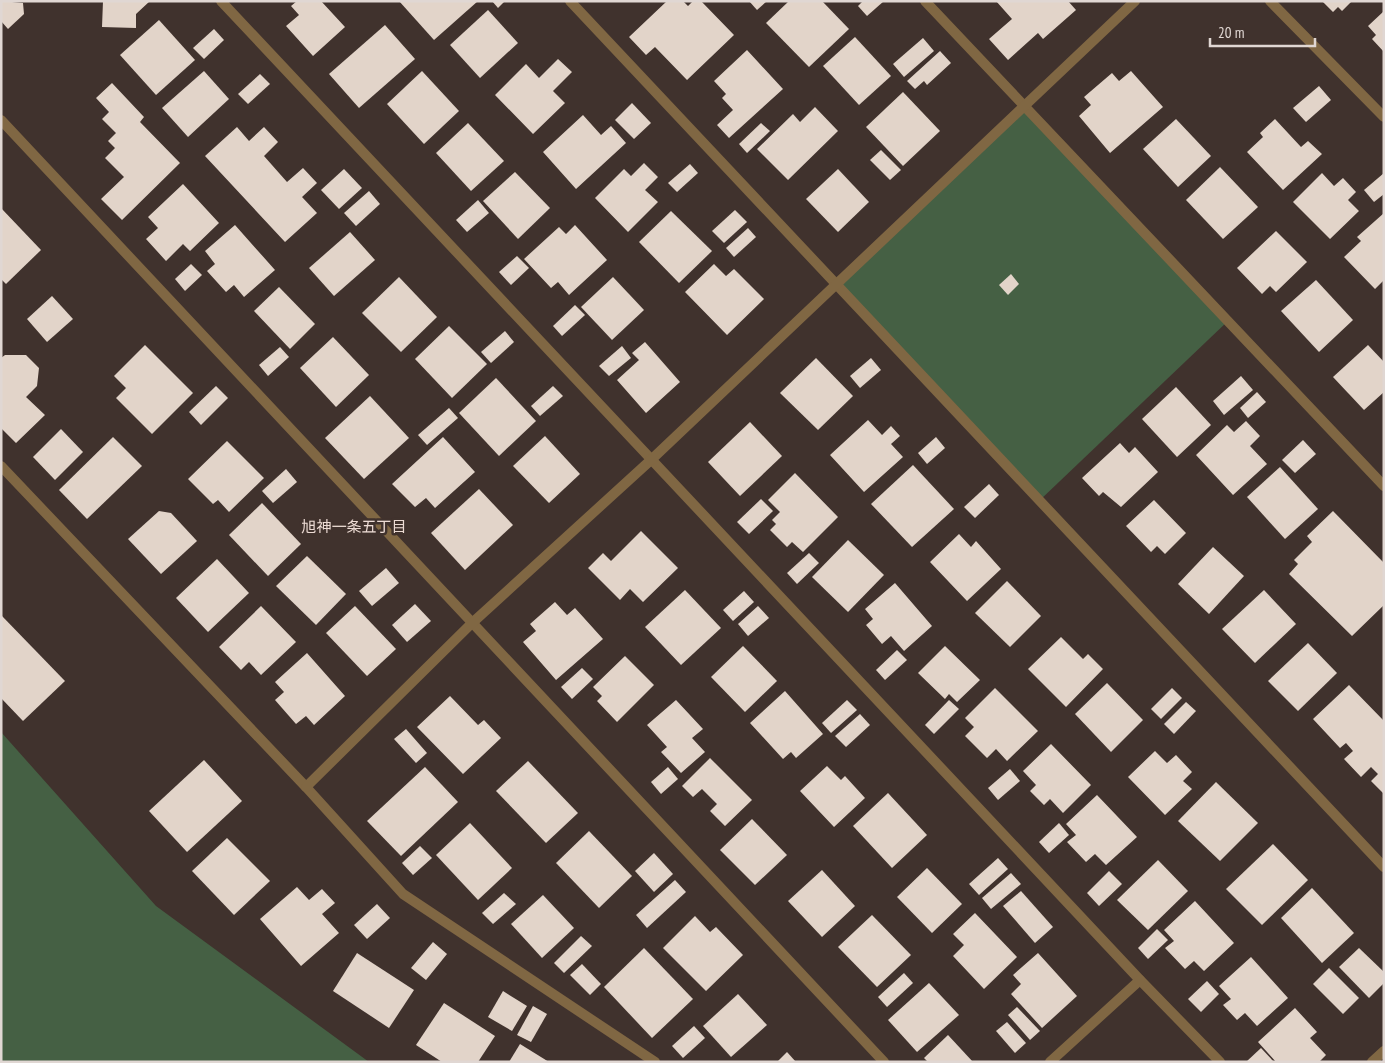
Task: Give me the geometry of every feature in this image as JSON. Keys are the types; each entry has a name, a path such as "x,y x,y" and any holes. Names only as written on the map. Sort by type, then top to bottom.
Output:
{"street":[{"path":"221,1 1140,980 1220,1062"},
{"path":"570,1 1384,867"},
{"path":"926,1 1023,106 1384,486"},
{"path":"306,787 471,624 652,459 1135,1"},
{"path":"1270,1 1384,116"},
{"path":"1,120 471,624 884,1062"},
{"path":"1,466 306,787 403,894 655,1062"},
{"path":"1050,1062 1140,980"},
{"path":"1372,1062 1384,1050"}],"green space":[{"path":"1023,106 1229,320 1039,501 835,284"},
{"path":"1,732 156,906 369,1062 1,1062"}],"building":[{"path":"1,1 23,3 24,14 8,29 1,21"},
{"path":"103,1 150,1 136,14 136,28 102,27"},
{"path":"297,1 321,1 345,27 313,56 286,26 299,15 291,6"},
{"path":"399,1 478,1 434,40"},
{"path":"492,1 505,1 498,8"},
{"path":"667,1 683,1 688,6 693,1 701,1 734,35 687,80 655,47 646,55 629,37"},
{"path":"749,1 767,1 757,10"},
{"path":"789,1 822,1 849,29 809,67 766,23"},
{"path":"863,1 884,1 867,16 858,6"},
{"path":"996,1 1068,1 1076,10 1043,39 1038,33 1008,60 989,39 1012,19"},
{"path":"1322,1 1352,1 1342,11 1338,7 1333,12"},
{"path":"488,10 518,43 480,78 450,45"},
{"path":"1384,11 1384,52 1372,39 1376,35 1368,26"},
{"path":"159,20 195,60 156,95 120,55"},
{"path":"385,25 415,59 359,108 329,74"},
{"path":"214,29 224,40 204,59 193,48"},
{"path":"855,37 891,76 859,105 823,66"},
{"path":"923,38 934,51 904,77 893,64"},
{"path":"747,50 783,89 729,138 717,125 733,110 722,98 726,94 714,81"},
{"path":"940,51 951,63 927,85 924,81 915,89 907,81"},
{"path":"558,59 572,72 553,91 565,103 533,134 495,95 526,64 539,78"},
{"path":"204,71 229,99 188,137 162,108"},
{"path":"422,71 459,111 424,144 387,104"},
{"path":"1131,71 1163,107 1110,153 1079,116 1091,105 1084,97 1112,73 1119,81"},
{"path":"260,74 270,84 248,104 238,94"},
{"path":"112,83 144,117 140,122 180,163 122,220 101,199 124,177 105,158 115,148 108,141 116,133 102,119 109,112 96,98"},
{"path":"1319,86 1331,100 1306,122 1293,108"},
{"path":"903,92 940,131 903,166 866,127"},
{"path":"632,103 651,123 634,139 615,120"},
{"path":"815,107 838,131 788,180 757,149 793,114 800,122"},
{"path":"583,115 601,135 611,126 626,143 576,189 543,152"},
{"path":"1176,119 1211,156 1178,187 1143,149"},
{"path":"1275,119 1301,147 1308,141 1322,154 1283,190 1247,152 1263,137 1260,133"},
{"path":"468,123 504,161 471,191 436,153"},
{"path":"761,123 770,131 747,153 739,144"},
{"path":"237,127 249,141 264,127 278,142 264,156 287,182 303,168 317,183 302,197 317,213 285,242 205,156"},
{"path":"881,150 901,170 890,180 870,160"},
{"path":"644,163 658,177 645,190 658,202 628,232 595,198 624,169 631,176"},
{"path":"690,164 698,173 677,192 668,183"},
{"path":"1220,167 1258,207 1223,239 1186,200"},
{"path":"344,169 362,188 339,209 321,190"},
{"path":"838,169 869,202 838,232 806,199"},
{"path":"515,172 550,208 518,239 483,201"},
{"path":"1322,173 1334,186 1343,178 1356,192 1348,200 1359,211 1330,239 1293,202"},
{"path":"1384,173 1384,194 1374,202 1364,190"},
{"path":"183,184 219,223 190,251 183,244 166,261 146,239 158,228 148,217"},
{"path":"369,191 380,204 356,226 344,213"},
{"path":"478,200 489,213 467,232 456,220"},
{"path":"1,208 41,250 6,284 1,279"},
{"path":"735,210 747,222 724,243 712,231"},
{"path":"671,211 712,251 679,283 639,242"},
{"path":"1384,213 1384,280 1375,289 1344,257 1361,241 1357,237"},
{"path":"235,225 275,270 244,297 234,285 226,292 207,271 215,264 205,251"},
{"path":"575,225 607,260 569,295 558,282 551,288 524,259 559,227 566,234"},
{"path":"748,228 756,237 734,257 726,248"},
{"path":"1276,231 1307,262 1276,292 1270,286 1262,294 1237,268"},
{"path":"350,232 375,260 334,296 309,268"},
{"path":"517,256 529,268 511,285 499,272"},
{"path":"191,264 202,275 185,291 175,279"},
{"path":"714,264 726,276 734,269 764,299 727,335 685,292"},
{"path":"1011,274 1019,284 1008,295 999,285"},
{"path":"399,277 437,317 401,352 362,313"},
{"path":"613,277 644,310 612,340 581,307"},
{"path":"1316,280 1353,320 1319,352 1281,311"},
{"path":"279,287 315,324 290,349 254,311"},
{"path":"52,296 73,319 47,342 27,319"},
{"path":"575,305 585,315 562,336 553,326"},
{"path":"449,326 487,364 452,398 415,359"},
{"path":"505,331 514,342 491,363 481,352"},
{"path":"333,337 369,375 336,407 300,368"},
{"path":"645,342 680,382 646,413 617,380 639,360 632,353"},
{"path":"145,345 193,393 152,434 116,398 126,388 114,376"},
{"path":"1368,345 1384,362 1384,392 1364,410 1333,377"},
{"path":"622,346 631,358 609,376 599,366"},
{"path":"280,347 289,357 268,376 259,365"},
{"path":"5,355 26,355 39,368 37,386 26,397 45,415 16,443 1,428 1,358"},
{"path":"816,358 853,396 818,430 780,393"},
{"path":"871,358 881,370 860,388 850,376"},
{"path":"1241,376 1253,390 1224,415 1213,401"},
{"path":"496,378 536,421 499,456 459,413"},
{"path":"216,386 228,398 201,425 189,412"},
{"path":"553,386 563,396 540,416 531,406"},
{"path":"1176,387 1211,425 1177,457 1142,419"},
{"path":"1257,392 1266,402 1248,418 1240,408"},
{"path":"370,396 409,438 364,479 325,438"},
{"path":"449,408 458,418 427,445 418,435"},
{"path":"868,420 882,435 891,426 900,436 891,444 903,457 864,492 830,455"},
{"path":"1246,421 1260,436 1250,446 1267,464 1233,495 1196,455 1227,425 1234,432"},
{"path":"750,422 782,456 740,496 708,462"},
{"path":"61,429 83,452 55,480 33,457"},
{"path":"545,436 580,474 549,503 513,466"},
{"path":"113,437 142,466 87,519 59,490"},
{"path":"443,437 475,472 435,508 426,498 415,507 392,484"},
{"path":"936,437 945,448 927,464 918,453"},
{"path":"1303,440 1316,454 1295,473 1282,460"},
{"path":"227,441 264,478 229,512 218,500 213,504 188,479"},
{"path":"1120,443 1129,453 1135,447 1158,472 1121,507 1103,492 1099,496 1082,478"},
{"path":"913,465 954,509 912,547 871,504"},
{"path":"1280,467 1318,509 1285,539 1247,497"},
{"path":"286,469 297,482 273,503 262,491"},
{"path":"795,473 838,517 803,552 792,542 787,547 770,530 776,524 772,520 780,512 768,500"},
{"path":"989,484 999,495 975,518 964,507"},
{"path":"479,489 513,525 465,570 431,533"},
{"path":"761,499 773,511 749,534 737,522"},
{"path":"1154,500 1186,533 1165,554 1157,546 1151,552 1126,526"},
{"path":"262,503 301,544 268,576 229,535"},
{"path":"159,511 171,513 197,541 161,574 128,539"},
{"path":"1333,511 1384,563 1384,605 1352,636 1289,574 1298,564 1294,560 1312,542 1307,536"},
{"path":"641,531 678,568 643,602 630,589 620,600 588,568 603,553 611,561"},
{"path":"959,534 971,547 976,541 1001,569 967,601 930,562"},
{"path":"848,540 884,575 848,612 812,577"},
{"path":"1213,547 1244,576 1209,614 1178,584"},
{"path":"809,553 819,563 797,584 787,573"},
{"path":"307,556 346,594 316,625 276,586"},
{"path":"217,559 249,593 208,632 176,598"},
{"path":"386,568 399,583 372,606 359,591"},
{"path":"1007,581 1041,616 1010,647 975,613"},
{"path":"895,583 932,626 904,651 891,636 882,644 866,625 873,619 865,609"},
{"path":"685,590 721,628 681,665 645,627"},
{"path":"1264,590 1296,624 1255,663 1222,629"},
{"path":"744,591 754,602 733,621 723,610"},
{"path":"555,602 567,615 575,608 603,639 556,680 523,642 536,631 530,624"},
{"path":"415,604 431,621 407,642 392,625"},
{"path":"261,606 296,642 261,675 249,662 241,670 219,647"},
{"path":"355,606 396,649 367,676 326,633"},
{"path":"758,606 769,618 748,636 738,624"},
{"path":"1,615 65,681 23,721 1,698"},
{"path":"1061,637 1083,659 1088,654 1103,669 1066,707 1028,669"},
{"path":"1308,643 1337,673 1298,711 1268,681"},
{"path":"743,646 777,681 745,712 711,677"},
{"path":"945,646 980,680 957,702 949,694 945,699 918,673"},
{"path":"897,650 907,660 885,680 876,670"},
{"path":"307,653 345,696 314,725 306,716 296,724 275,700 284,692 275,682"},
{"path":"625,656 654,685 617,722 597,701 602,696 593,687"},
{"path":"582,668 593,679 572,699 561,687"},
{"path":"1107,683 1143,720 1111,752 1075,714"},
{"path":"1349,685 1384,721 1384,794 1371,781 1378,774 1371,767 1361,777 1344,759 1353,751 1346,743 1340,748 1313,719"},
{"path":"995,688 1038,731 1007,761 996,749 987,758 965,736 974,727 965,718"},
{"path":"1172,688 1182,698 1161,719 1151,709"},
{"path":"785,691 823,734 796,758 791,752 783,759 750,723"},
{"path":"450,696 478,725 484,720 501,738 463,774 417,727"},
{"path":"676,700 703,729 692,738 705,752 681,773 661,752 667,747 647,725"},
{"path":"847,700 857,710 831,733 822,723"},
{"path":"949,700 959,709 934,734 925,725"},
{"path":"1186,702 1196,711 1174,734 1164,724"},
{"path":"860,714 870,725 846,747 835,736"},
{"path":"406,729 427,753 416,763 394,739"},
{"path":"1051,744 1091,785 1063,813 1050,799 1044,805 1030,791 1036,785 1023,771"},
{"path":"1155,751 1167,763 1176,755 1192,772 1183,781 1192,789 1165,815 1128,777"},
{"path":"710,758 752,800 725,826 710,811 717,804 702,789 693,797 682,786"},
{"path":"204,760 242,801 187,852 149,811"},
{"path":"528,761 578,813 546,843 496,791"},
{"path":"827,766 841,780 845,776 865,798 834,827 800,791"},
{"path":"425,767 458,802 401,856 367,821"},
{"path":"668,767 678,779 661,794 651,782"},
{"path":"1010,769 1020,781 998,800 988,788"},
{"path":"1216,782 1258,823 1220,861 1178,821"},
{"path":"888,793 927,835 892,868 853,826"},
{"path":"1097,795 1137,837 1106,865 1095,854 1086,862 1067,842 1076,835 1066,824"},
{"path":"752,819 787,855 755,885 720,850"},
{"path":"470,823 512,868 478,900 436,855"},
{"path":"1059,823 1069,835 1049,853 1039,842"},
{"path":"589,831 632,876 599,908 556,863"},
{"path":"227,838 270,881 234,915 192,871"},
{"path":"1273,844 1308,880 1262,925 1226,889"},
{"path":"420,846 432,858 413,875 402,863"},
{"path":"654,853 673,874 654,892 635,871"},
{"path":"998,858 1008,869 979,895 969,884"},
{"path":"1158,860 1188,891 1148,930 1117,900"},
{"path":"927,868 962,904 932,933 897,897"},
{"path":"822,870 855,906 822,937 788,901"},
{"path":"1109,871 1122,884 1099,906 1087,893"},
{"path":"1011,873 1021,884 991,909 982,898"},
{"path":"675,880 686,892 647,928 636,915"},
{"path":"297,887 309,900 322,889 335,903 322,914 339,933 301,966 260,919"},
{"path":"1312,888 1354,933 1322,963 1281,918"},
{"path":"1021,891 1053,927 1035,943 1003,906"},
{"path":"504,893 516,904 493,924 482,913"},
{"path":"543,895 574,928 542,958 511,924"},
{"path":"1195,901 1234,943 1204,971 1194,961 1185,969 1165,948 1174,941 1164,930"},
{"path":"377,904 390,918 367,939 354,925"},
{"path":"975,913 1017,957 984,989 953,956 964,945 953,934"},
{"path":"872,915 911,955 877,987 838,947"},
{"path":"695,916 710,932 716,927 743,955 706,991 663,948"},
{"path":"1157,929 1168,940 1148,959 1138,948"},
{"path":"581,936 592,946 564,973 554,963"},
{"path":"433,942 447,954 426,980 411,968"},
{"path":"644,948 693,999 652,1038 604,987"},
{"path":"1359,948 1384,972 1384,983 1369,998 1339,967"},
{"path":"357,953 414,990 389,1028 333,991"},
{"path":"1038,953 1077,996 1042,1028 1011,994 1021,984 1013,975"},
{"path":"1251,957 1288,998 1257,1026 1245,1013 1237,1020 1223,1005 1231,999 1219,986"},
{"path":"582,964 601,984 590,995 570,975"},
{"path":"1329,968 1359,998 1343,1014 1313,984"},
{"path":"904,973 913,983 887,1007 878,997"},
{"path":"1207,981 1219,994 1201,1012 1188,999"},
{"path":"929,983 959,1015 917,1052 888,1020"},
{"path":"503,991 527,1006 512,1031 488,1017"},
{"path":"738,994 767,1025 731,1057 703,1026"},
{"path":"444,1003 495,1036 478,1062 442,1062 416,1045"},
{"path":"533,1006 547,1014 531,1042 517,1035"},
{"path":"1017,1007 1040,1031 1030,1040 1008,1015"},
{"path":"1295,1008 1317,1032 1310,1038 1326,1055 1319,1062 1276,1062 1258,1042"},
{"path":"1007,1022 1026,1043 1015,1053 996,1031"},
{"path":"694,1026 705,1038 683,1058 672,1046"},
{"path":"948,1035 973,1062 928,1062 924,1058"},
{"path":"520,1044 549,1062 509,1062"},
{"path":"1261,1048 1274,1062 1246,1062"},
{"path":"787,1052 796,1062 777,1062"}],"district":[{"name":"旭神一条五丁目","path":"354,527"}]}
